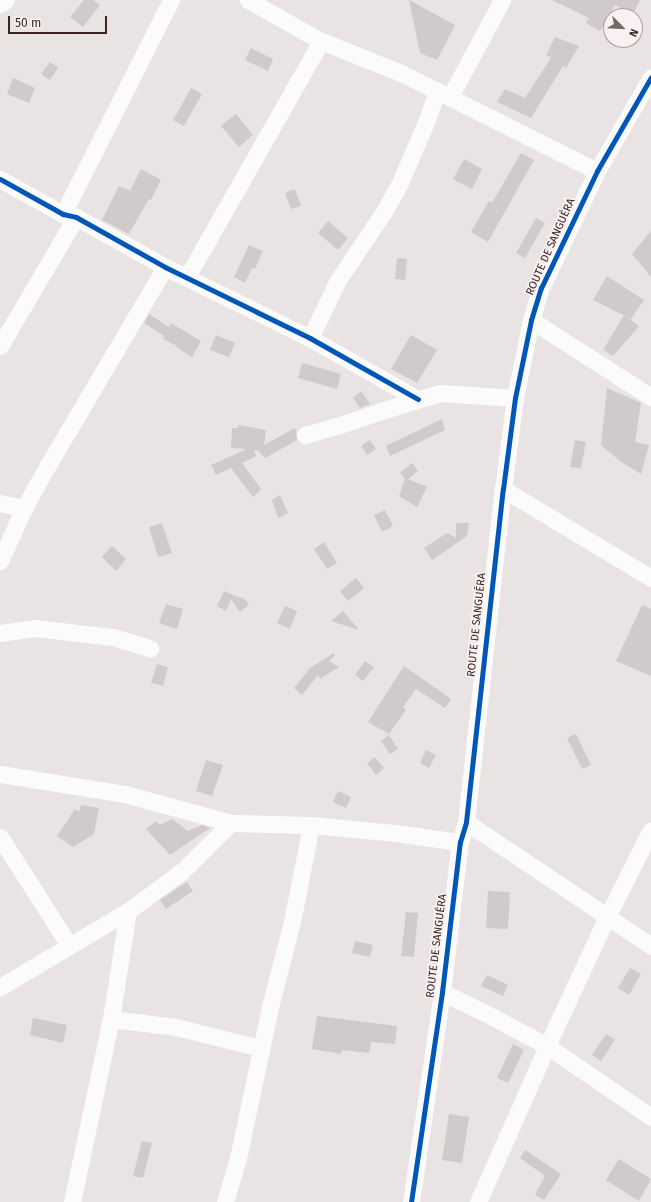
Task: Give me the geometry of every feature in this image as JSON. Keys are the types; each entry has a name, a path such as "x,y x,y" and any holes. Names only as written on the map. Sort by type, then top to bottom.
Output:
{"street":[{"path":"0,4 6,0"},
{"path":"0,346 69,215 171,0"},
{"path":"248,0 321,41 401,73 597,171"},
{"path":"310,338 338,280 385,210 400,183 426,122 502,0"},
{"path":"187,278 321,41"},
{"name":"ROUTE DE SANGUÉRA","path":"411,1202 442,992 460,842 466,822 503,489 515,398 531,320 541,288 597,171 651,77"},
{"path":"0,179 165,267 310,338 418,399"},
{"path":"0,561 24,508 165,267"},
{"path":"531,320 651,397"},
{"path":"305,434 337,426 440,393 515,398"},
{"path":"503,489 651,578"},
{"path":"0,503 24,508"},
{"path":"0,633 35,628 113,637 150,648"},
{"path":"0,774 125,794 231,823 311,825 395,832 460,842"},
{"path":"466,822 651,946"},
{"path":"0,987 128,911 181,872 231,823"},
{"path":"225,1202 238,1158 261,1048 292,922 311,825"},
{"path":"478,1202 547,1046 607,917 651,830"},
{"path":"0,837 69,945"},
{"path":"72,1202 111,1019 128,911"},
{"path":"442,992 547,1046 651,1117"},
{"path":"111,1019 176,1027 261,1048"}],"building":[{"path":"84,0 93,0 100,5 83,27 70,17"},
{"path":"409,0 455,25 437,60 420,53"},
{"path":"552,0 640,0 636,8 621,8 615,5 613,8 603,8 603,26 600,31 586,23 589,18"},
{"path":"555,37 579,46 566,68 563,66 531,118 497,102 505,89 525,98 551,58 546,55"},
{"path":"251,48 273,59 268,71 245,60"},
{"path":"50,62 58,68 50,80 41,74"},
{"path":"13,78 35,88 29,103 7,94"},
{"path":"191,88 202,94 184,126 173,120"},
{"path":"236,114 253,135 239,147 221,126"},
{"path":"521,153 534,160 488,242 471,232 489,201 492,203"},
{"path":"464,159 482,169 472,189 453,179"},
{"path":"141,169 161,180 151,200 149,199 129,234 102,220 119,186 130,191"},
{"path":"295,189 301,206 291,209 285,193"},
{"path":"536,218 545,223 525,258 516,253"},
{"path":"328,221 348,238 338,250 318,233"},
{"path":"651,231 651,277 632,254"},
{"path":"249,245 263,251 255,269 252,268 245,283 234,277"},
{"path":"397,258 407,259 405,280 395,279"},
{"path":"607,276 644,300 631,319 593,300"},
{"path":"149,314 169,327 171,323 201,341 192,357 176,347 177,346 163,339 164,336 144,323"},
{"path":"624,315 639,326 613,356 603,350"},
{"path":"216,335 235,343 229,357 210,350"},
{"path":"411,335 437,350 417,383 391,369"},
{"path":"302,363 341,374 337,389 298,378"},
{"path":"607,388 641,403 635,442 649,445 641,474 620,461 601,445"},
{"path":"361,391 370,404 360,408 353,398"},
{"path":"442,419 445,430 390,456 386,446"},
{"path":"239,425 266,430 264,445 295,428 296,431 297,440 265,458 258,450 254,450 256,456 242,463 261,489 253,497 231,468 216,475 211,465 247,449 231,448 232,428 238,428"},
{"path":"370,440 376,449 367,455 361,446"},
{"path":"575,440 586,442 581,468 570,467"},
{"path":"412,463 418,471 408,479 427,487 417,507 399,496 405,478 400,473"},
{"path":"280,495 288,513 278,518 272,500"},
{"path":"385,510 393,526 382,532 374,515"},
{"path":"162,523 172,553 158,557 149,527"},
{"path":"456,523 469,523 467,536 432,560 424,548 447,533 456,538"},
{"path":"324,542 337,563 327,569 314,549"},
{"path":"112,546 126,559 116,571 102,557"},
{"path":"356,578 364,588 348,601 340,591"},
{"path":"224,591 240,598 243,597 249,605 240,612 231,599 226,611 217,606"},
{"path":"166,604 183,609 177,629 159,623"},
{"path":"642,605 651,609 651,676 616,661"},
{"path":"285,606 297,611 290,629 277,623"},
{"path":"343,611 359,630 331,621"},
{"path":"334,653 335,655 329,661 339,667 320,679 318,675 302,695 294,688 310,668"},
{"path":"365,661 374,667 363,681 355,675"},
{"path":"157,664 168,667 163,686 151,683"},
{"path":"404,666 451,699 445,708 416,689 403,707 406,710 389,734 368,722"},
{"path":"576,734 591,765 582,769 567,738"},
{"path":"389,735 398,749 390,754 381,741"},
{"path":"426,750 436,755 429,768 420,763"},
{"path":"375,757 384,768 376,775 367,763"},
{"path":"206,760 223,765 212,796 196,791"},
{"path":"338,791 351,797 346,808 333,802"},
{"path":"81,805 99,808 94,834 73,847 57,836 75,809 79,812"},
{"path":"172,819 188,831 202,825 210,828 170,855 146,829 156,821 159,825"},
{"path":"187,882 193,891 166,909 160,900"},
{"path":"488,891 510,892 508,929 486,928"},
{"path":"406,912 418,913 414,957 401,956"},
{"path":"355,941 373,945 370,957 352,953"},
{"path":"630,968 641,974 629,995 618,988"},
{"path":"487,975 508,985 503,996 481,986"},
{"path":"317,1016 397,1026 395,1044 371,1042 369,1053 342,1050 341,1054 312,1049"},
{"path":"33,1018 67,1025 63,1043 30,1035"},
{"path":"606,1034 615,1040 601,1061 592,1055"},
{"path":"513,1044 524,1050 508,1083 497,1078"},
{"path":"449,1114 469,1117 462,1163 442,1160"},
{"path":"142,1141 152,1143 143,1178 133,1176"},
{"path":"525,1150 561,1174 544,1200 535,1195 545,1176 520,1158"},
{"path":"619,1159 651,1179 639,1201 606,1180"}],"cycle path":[{"path":"411,1202 442,992 460,842 466,822 503,489 515,398 531,320 541,288 597,171 651,77"},
{"path":"0,179 63,214 76,217 165,267 310,338 418,399"}]}
